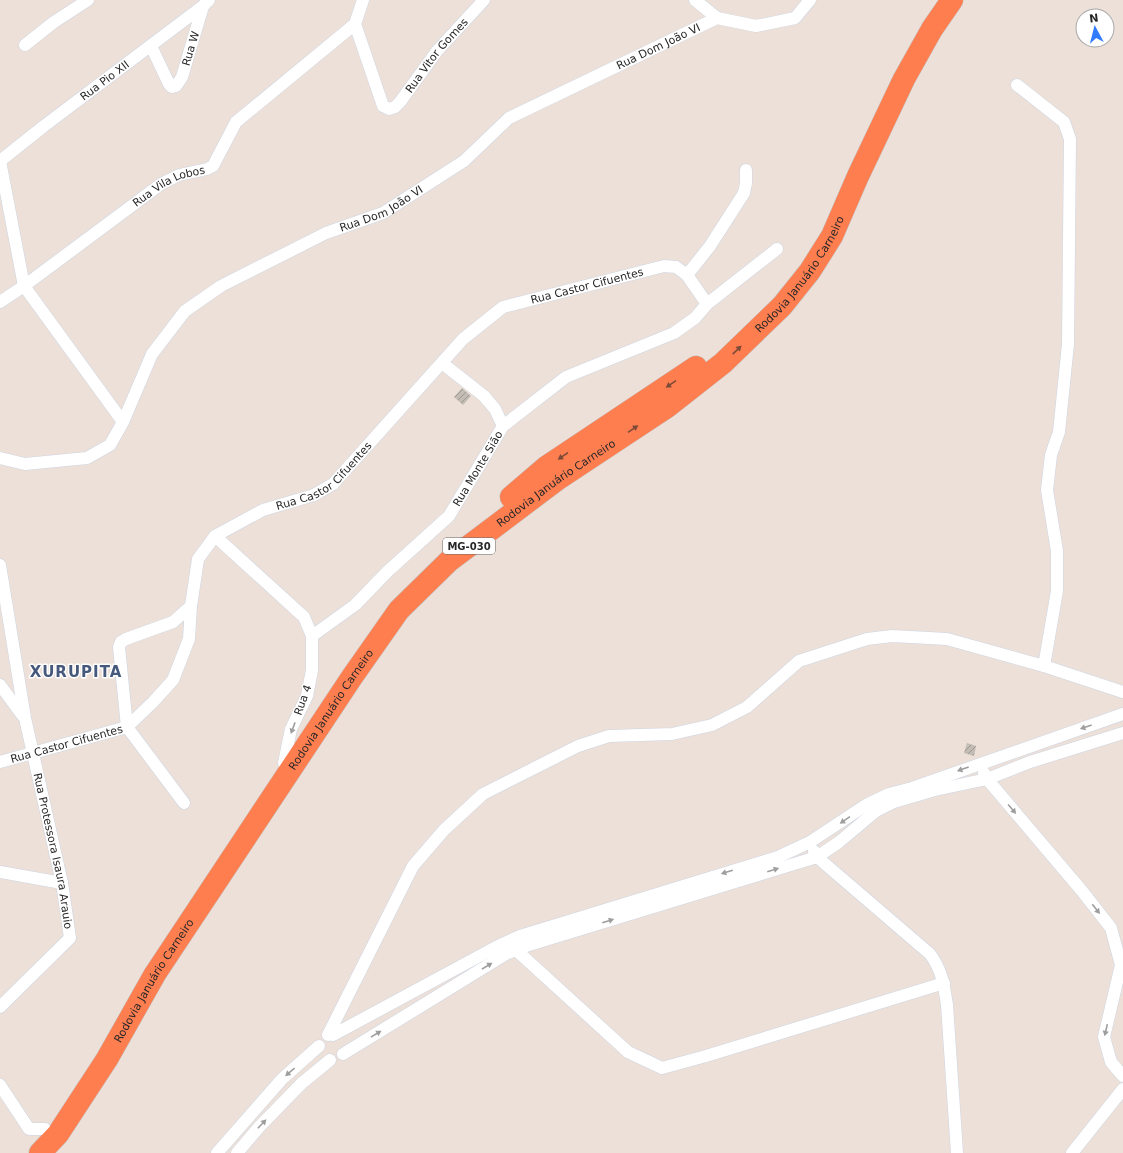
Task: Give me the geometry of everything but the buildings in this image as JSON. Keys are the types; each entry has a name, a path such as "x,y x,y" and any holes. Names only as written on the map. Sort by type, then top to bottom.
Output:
{"highway":[{"name":"Rodovia Januário Carneiro","path":"25,1153 60,1112 93,1061 155,957 392,598 546,467 703,363 782,287 815,242 933,0"},
{"name":"Rodovia Januário Carneiro","path":"40,1153 58,1134 107,1059 155,974 352,677 399,610 449,562 558,479 667,407 723,363 782,306 810,271 832,236 858,176 904,79 932,29 952,0"}],"street":[{"path":"24,45 54,22 88,0"},
{"path":"355,24 363,0"},
{"name":"Rua Vitor Gomes","path":"355,24 383,106 389,109 395,108 437,51 484,0"},
{"path":"695,0 717,18 756,26 794,18 810,0"},
{"name":"Rua Pio XII","path":"1,158 206,3"},
{"name":"Rua W","path":"151,46 168,84 172,87 179,84 206,3"},
{"name":"Rua Dom João VI","path":"0,458 25,464 87,458 110,445 123,422 152,354 185,310 221,286 326,233 383,213 464,161 509,118 717,18"},
{"name":"Rua Vila Lobos","path":"0,302 24,286 161,184 179,174 207,169 213,166 236,122 355,24"},
{"path":"1017,85 1064,122 1070,139 1068,344 1060,426 1051,455 1047,490 1057,551 1057,591 1044,666"},
{"path":"1,158 24,286 123,422"},
{"path":"707,304 688,275 710,246 744,193 746,170"},
{"name":"Rua Monte Sião","path":"312,636 355,605 388,571 449,516 503,426 566,377 674,333 695,318 707,304 733,282 777,249"},
{"name":"Rua Castor Cifuentes","path":"0,762 127,727 173,680 189,639 191,606 198,558 215,536 263,510 314,495 333,484 463,339 503,307 664,266 676,267 688,275"},
{"path":"442,363 484,396 495,409 503,426"},
{"path":"215,536 304,617 312,636"},
{"name":"Rua Protessora Isaura Arauio","path":"0,565 25,718 62,884 70,938 0,1006"},
{"path":"184,803 127,727 119,647 121,642 126,639 173,622 191,606"},
{"name":"Rua 4","path":"284,762 292,729 307,696 312,670 312,636"},
{"path":"330,1035 413,866 444,830 483,794 578,746 609,736 672,734 712,725 747,707 799,661 867,639 892,636 947,639 1044,666 1123,692"},
{"path":"0,685 25,718"},
{"path":"237,1153 260,1126 302,1083 330,1060 337,1059 506,954 515,945 600,911 778,857 810,842 866,805 889,794 912,788 1123,714"},
{"path":"217,1153 282,1079 319,1046 322,1039 498,946 529,945 817,857 839,842 876,811 894,802 935,790 987,779 1030,762 1123,733"},
{"path":"980,763 987,779 1082,891 1111,928 1121,965 1104,1037 1111,1062 1123,1076"},
{"path":"810,842 817,857 930,954 938,964 944,983 947,1005 957,1153"},
{"path":"0,872 62,884"},
{"path":"515,945 628,1052 662,1068 706,1056 944,983"},
{"path":"330,1035 340,1038 344,1046 343,1054"},
{"path":"319,1046 322,1055 330,1060"},
{"path":"0,1085 29,1129 45,1129"},
{"path":"1072,1153 1123,1089"}],"district":[{"name":"XURUPITA","path":"76,672"}]}
